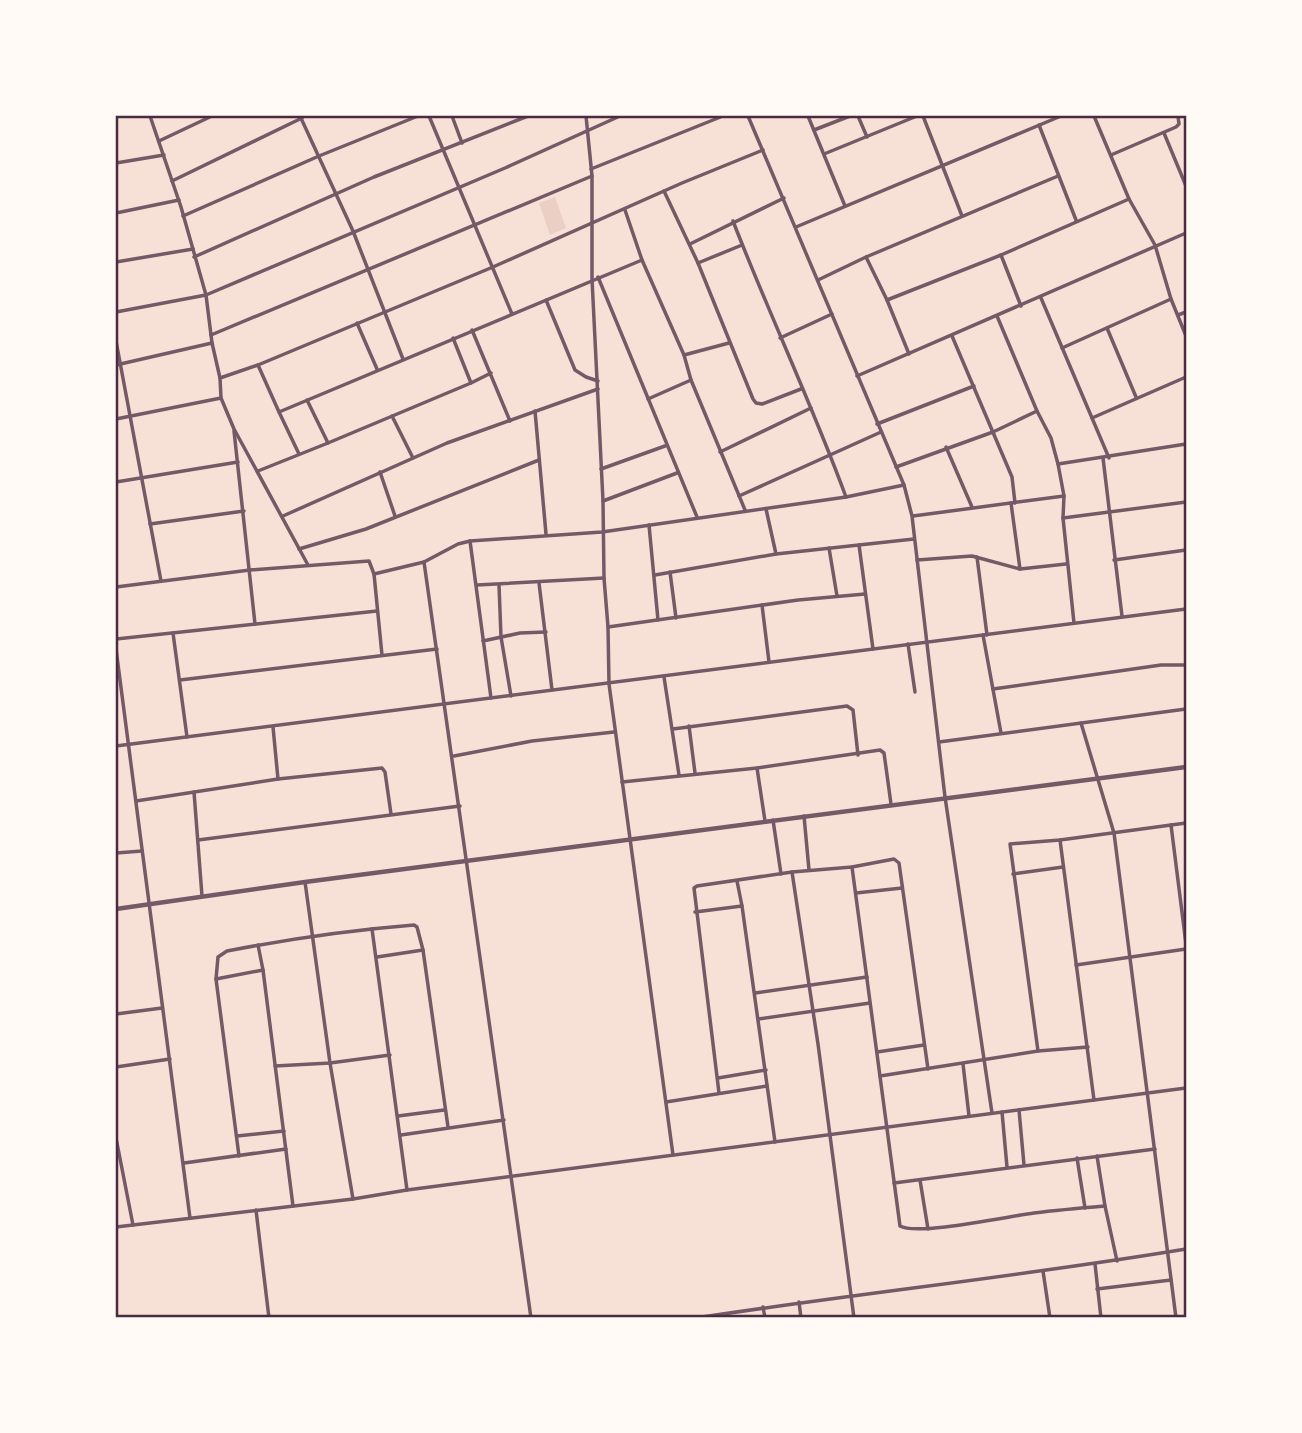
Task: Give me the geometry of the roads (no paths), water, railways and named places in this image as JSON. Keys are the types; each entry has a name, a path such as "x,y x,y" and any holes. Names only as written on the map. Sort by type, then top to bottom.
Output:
{"street":[{"path":"150,116 179,200 206,295 221,398 234,429 308,565"},
{"path":"159,141 212,116"},
{"path":"183,216 418,116"},
{"path":"429,116 512,314"},
{"path":"452,116 463,143"},
{"path":"194,257 374,177 528,116"},
{"path":"586,116 592,176 590,226 609,684 673,1155"},
{"path":"116,312 206,295 620,116"},
{"path":"591,169 723,116"},
{"path":"748,116 904,485 912,516 945,797 992,1114"},
{"path":"808,116 845,206"},
{"path":"814,130 850,116"},
{"path":"858,116 867,137"},
{"path":"824,155 920,116 962,216"},
{"path":"796,227 1060,116"},
{"path":"1094,116 1129,199 1155,245 1171,299 1186,336"},
{"path":"1111,155 1178,126 1178,116"},
{"path":"172,181 302,117 353,231 403,359"},
{"path":"1039,124 1076,221"},
{"path":"1164,132 1186,186"},
{"path":"220,378 258,365 494,267 763,150"},
{"path":"116,163 163,155"},
{"path":"1180,171 1186,169"},
{"path":"211,335 592,176"},
{"path":"818,280 1058,176"},
{"path":"664,191 690,244 756,403 762,404 801,389"},
{"path":"690,244 784,198"},
{"path":"887,300 1001,255 1129,199"},
{"path":"116,213 179,200"},
{"path":"625,210 642,260 684,355 691,380 745,510"},
{"path":"733,221 846,497"},
{"path":"857,376 1186,233"},
{"path":"698,263 742,245"},
{"path":"116,262 193,249"},
{"path":"1001,255 1021,306"},
{"path":"866,257 909,354"},
{"path":"279,412 598,276 642,260"},
{"path":"598,276 697,517"},
{"path":"1041,298 1109,458"},
{"path":"1062,348 1171,299"},
{"path":"545,300 575,370 597,382"},
{"path":"1178,315 1186,312"},
{"path":"780,338 832,314"},
{"path":"997,316 1051,438 1058,464 1074,623"},
{"path":"357,323 378,370"},
{"path":"1107,328 1136,397"},
{"path":"472,330 492,372 510,421"},
{"path":"952,336 1012,477 1020,569"},
{"path":"453,338 471,383"},
{"path":"116,341 118,364 131,417 162,581"},
{"path":"684,355 730,342"},
{"path":"118,364 212,343"},
{"path":"258,365 299,455"},
{"path":"257,471 393,416 492,372"},
{"path":"1092,418 1186,377"},
{"path":"648,399 691,380"},
{"path":"877,424 974,386"},
{"path":"282,516 413,458 598,389"},
{"path":"116,419 221,398"},
{"path":"307,400 328,443"},
{"path":"720,452 811,408"},
{"path":"536,411 547,534"},
{"path":"896,467 993,432 1037,411"},
{"path":"393,416 413,458"},
{"path":"234,429 255,624"},
{"path":"739,496 881,432"},
{"path":"1058,464 1186,444"},
{"path":"601,469 666,445"},
{"path":"947,447 972,508"},
{"path":"1103,458 1122,617"},
{"path":"299,550 366,529 539,460"},
{"path":"116,482 239,462"},
{"path":"380,472 395,517"},
{"path":"603,501 677,473"},
{"path":"374,574 424,562 458,544 470,541 603,532 846,497 904,485"},
{"path":"912,516 1063,496"},
{"path":"1063,518 1186,502"},
{"path":"766,508 776,554"},
{"path":"150,524 244,511"},
{"path":"649,525 659,620"},
{"path":"655,575 776,554 914,539"},
{"path":"470,541 491,699"},
{"path":"859,545 873,649"},
{"path":"829,548 837,596"},
{"path":"1114,560 1186,550"},
{"path":"916,560 977,557 1020,569 1067,564"},
{"path":"977,557 985,635 1001,733"},
{"path":"116,587 250,570 369,561 374,574 382,655"},
{"path":"424,562 531,1318"},
{"path":"670,572 676,618"},
{"path":"477,585 604,578"},
{"path":"539,583 552,690"},
{"path":"499,584 502,637 511,696"},
{"path":"608,627 762,605 865,594"},
{"path":"762,605 769,663"},
{"path":"116,746 1186,609"},
{"path":"116,639 377,611"},
{"path":"482,641 520,633 546,632"},
{"path":"173,633 187,737"},
{"path":"908,644 915,692"},
{"path":"116,649 118,691 136,802 190,1218"},
{"path":"180,680 437,649"},
{"path":"993,689 1161,665 1186,665"},
{"path":"664,677 679,775"},
{"path":"673,729 847,706 853,710 858,754"},
{"path":"939,742 1186,709"},
{"path":"1081,723 1114,833 1176,1318"},
{"path":"689,726 695,774"},
{"path":"273,727 278,779"},
{"path":"453,756 532,741 614,732"},
{"path":"622,782 758,768 883,751 891,804"},
{"path":"116,909 891,804 1186,767"},
{"path":"136,802 278,779 382,768 385,772 391,814"},
{"path":"758,768 765,821"},
{"path":"194,792 202,896"},
{"path":"198,840 460,806"},
{"path":"804,816 809,870"},
{"path":"774,820 781,874"},
{"path":"1038,1051 1011,843 1060,840 1186,823"},
{"path":"1171,825 1186,944"},
{"path":"1060,840 1094,1100"},
{"path":"116,853 142,851"},
{"path":"719,1093 693,892 697,886 809,870 897,860 928,1069"},
{"path":"852,867 893,1183 901,1226 906,1229 928,1229 1105,1206"},
{"path":"1013,874 1063,867"},
{"path":"792,872 854,1318"},
{"path":"737,881 775,1142"},
{"path":"305,882 330,1063 353,1199"},
{"path":"856,893 902,888"},
{"path":"695,912 742,906"},
{"path":"239,1156 216,979 218,957 222,953 258,945 312,937 415,926 423,950 448,1127"},
{"path":"372,929 407,1190"},
{"path":"258,945 293,1206"},
{"path":"1076,965 1186,949"},
{"path":"377,957 423,950"},
{"path":"216,979 263,970"},
{"path":"755,993 867,977"},
{"path":"758,1019 870,1003"},
{"path":"116,1014 163,1008"},
{"path":"877,1052 924,1045"},
{"path":"880,1076 1038,1051 1088,1047"},
{"path":"275,1066 330,1063 390,1055"},
{"path":"116,1067 170,1059"},
{"path":"963,1064 969,1116"},
{"path":"718,1078 766,1070"},
{"path":"666,1102 768,1086"},
{"path":"116,1227 353,1199 1186,1088"},
{"path":"1018,1110 1024,1165"},
{"path":"398,1116 444,1111"},
{"path":"1002,1112 1007,1167"},
{"path":"401,1135 504,1120"},
{"path":"236,1136 284,1131"},
{"path":"116,1138 118,1173 133,1225"},
{"path":"183,1163 286,1149"},
{"path":"893,1183 1155,1149"},
{"path":"1097,1155 1117,1261"},
{"path":"1077,1158 1085,1208"},
{"path":"920,1180 928,1229"},
{"path":"256,1210 269,1318"},
{"path":"696,1318 851,1294 1117,1261 1186,1249"},
{"path":"1094,1264 1101,1318"},
{"path":"1043,1270 1050,1318"},
{"path":"1097,1289 1172,1280"},
{"path":"799,1302 801,1318"},
{"path":"763,1307 765,1318"}]}
